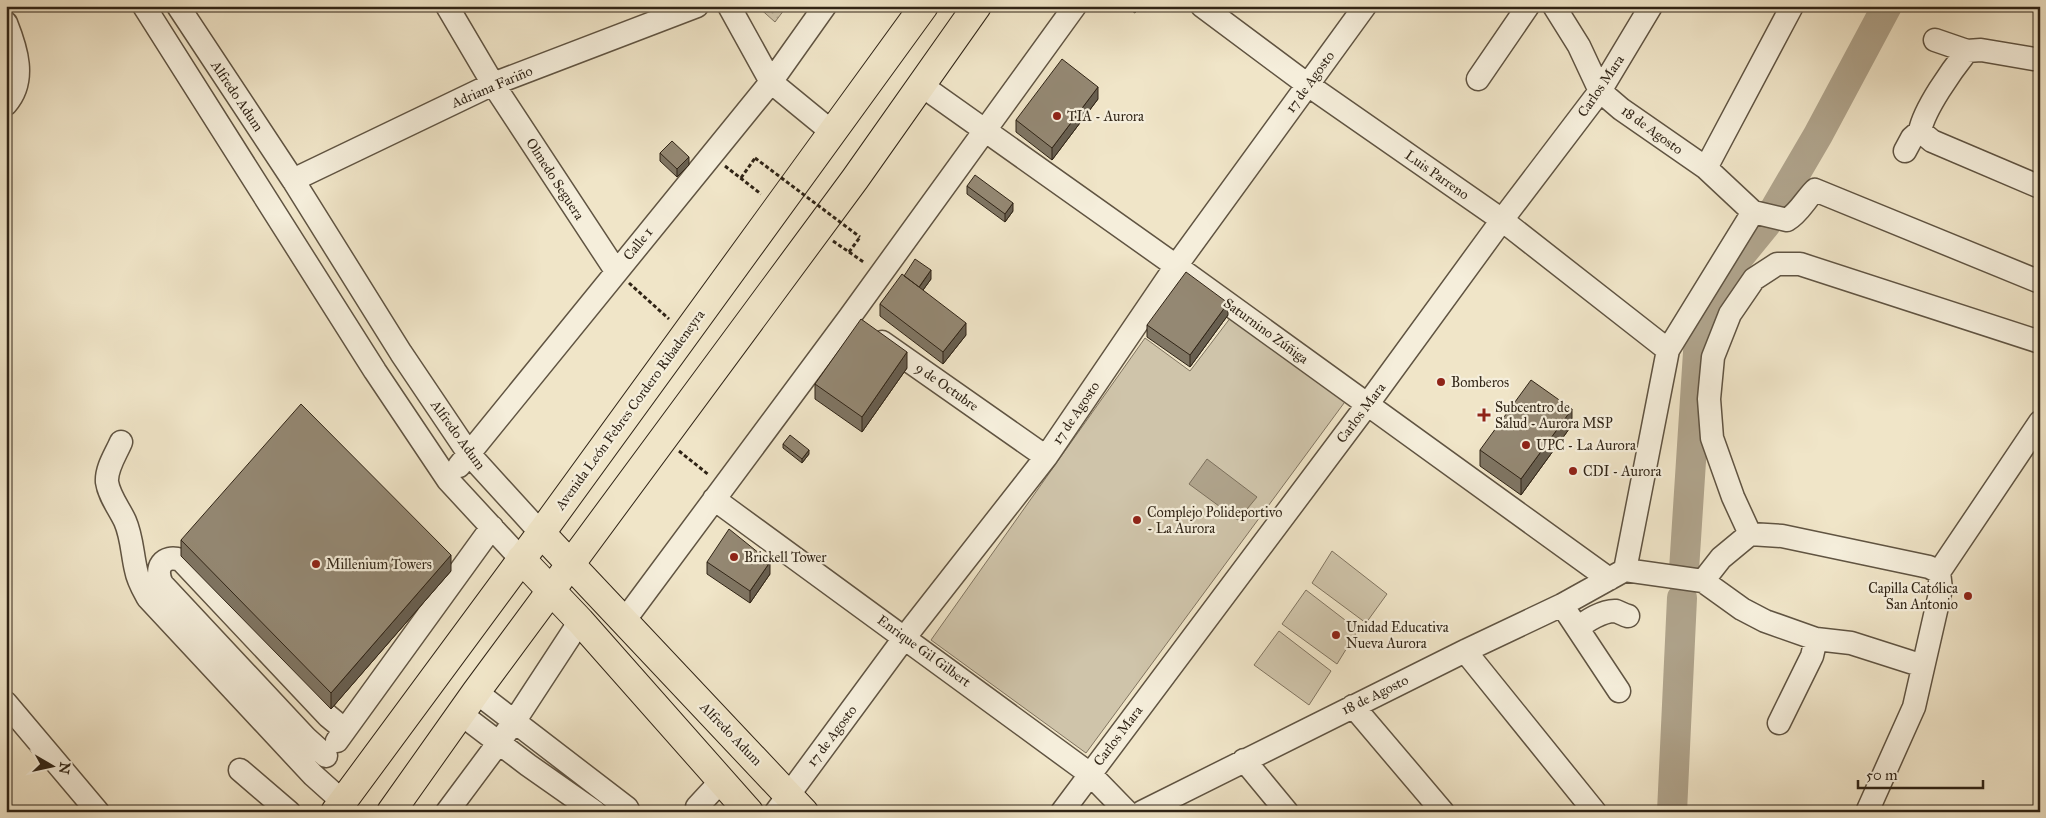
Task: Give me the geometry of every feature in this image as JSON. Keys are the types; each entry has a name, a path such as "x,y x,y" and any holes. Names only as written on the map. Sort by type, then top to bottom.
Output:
{"main road":[{"name":"Avenida León Febres Cordero Ribadeneyra","path":"338,806 541,533 924,6"},
{"path":"391,812 476,692 855,179 977,6"},
{"path":"866,85 873,103 889,114 899,116"},
{"path":"825,142 829,151 839,154 847,160 855,179"},
{"name":"Alfredo Adum","path":"541,533 624,621 790,806"},
{"path":"521,559 580,621 750,812"}],"street":[{"path":"144,6 375,371 448,480 521,559"},
{"name":"Alfredo Adum","path":"178,6 293,180 401,353 468,454 541,533"},
{"name":"Olmedo Seguera","path":"447,6 493,84 616,271"},
{"name":"Adriana Fariño","path":"293,180 493,84 697,6"},
{"path":"729,6 770,82 825,142"},
{"name":"Calle 1","path":"448,480 770,82 825,6"},
{"path":"624,621 1075,6"},
{"name":"Luis Parreno","path":"1202,6 1308,85 1502,220 1668,350"},
{"name":"17 de Agosto","path":"790,806 906,637 1046,457 1176,266 1365,6"},
{"path":"1478,79 1528,6"},
{"name":"18 de Agosto","path":"1554,6 1579,46 1600,91 1621,109 1706,168 1753,212"},
{"name":"Carlos Mara","path":"1062,812 1368,405 1502,220 1600,91 1651,6"},
{"path":"1706,168 1792,6"},
{"path":"6,23 16,51 18,65 16,82 10,100 6,104"},
{"path":"1935,40 1967,52 1981,50 2039,60"},
{"path":"1905,151 1912,138 1920,132 1922,120 1967,52"},
{"name":"Saturnino Zúñiga","path":"920,85 1176,266 1368,405 1617,575"},
{"path":"1920,132 1932,141 2040,187"},
{"path":"1923,666 1851,643 1816,639 1757,617 1742,609 1703,581 1617,575 1668,350 1753,212 1787,220 1796,214 1805,200 1815,190 2040,282"},
{"path":"1750,534 1733,497 1712,438 1709,398 1713,357 1730,314 1754,279 1776,264 1800,264 2040,342"},
{"name":"9 de Octubre","path":"848,318 1046,457"},
{"path":"375,371 401,353"},
{"path":"1867,812 1914,707 1941,589 1939,572 2040,422"},
{"path":"122,442 108,471 107,482 125,522 133,546 140,583 148,598 313,775 338,806"},
{"name":"Enrique Gil Gilbert","path":"719,493 906,637 1090,774 1127,812"},
{"path":"313,775 492,527"},
{"path":"1703,581 1721,558 1750,534 1790,538 1929,567 1939,572"},
{"path":"326,756 306,738 162,584 158,574 160,567 166,559 171,557 181,560 328,716 345,730"},
{"name":"18 de Agosto","path":"1142,812 1353,706 1562,605 1617,575"},
{"path":"1562,605 1620,691"},
{"path":"1578,629 1603,614 1615,611 1628,616"},
{"path":"447,812 514,722 580,621"},
{"path":"1780,723 1812,656 1816,639"},
{"path":"1465,651 1595,812"},
{"path":"476,692 627,808 629,812"},
{"path":"6,703 98,812"},
{"path":"1353,706 1443,812"},
{"path":"460,714 595,812"},
{"path":"1244,760 1287,812"},
{"path":"240,770 289,812"},
{"path":"697,811 697,807 722,780"}],"path":[{"path":"711,155 778,207"},
{"path":"741,178 754,158 860,236 850,250"},
{"path":"816,230 850,250 880,274"},
{"path":"616,271 685,334"},
{"path":"663,438 719,493"}],"shaded area":[{"path":"757,6 787,6 775,22"},
{"name":"Complejo Polideportivo - La Aurora","path":"1231,317 1347,399 1086,753 931,640 1145,338 1190,371"},
{"path":"1207,459 1257,497 1238,520 1189,484"},
{"path":"1332,551 1387,594 1366,623 1312,583"},
{"path":"1306,590 1358,630 1337,664 1282,624"},
{"path":"1279,631 1331,671 1309,705 1254,665"}],"building":[{"name":"TIA - Aurora","path":"1062,59 1098,87 1052,148 1016,120"},
{"path":"672,141 689,157 677,169 660,153"},
{"path":"975,175 1013,203 1005,214 967,186"},
{"path":"915,259 931,270 919,287 904,276"},
{"path":"1186,272 1228,303 1190,355 1147,325"},
{"path":"902,274 966,323 943,352 880,304"},
{"path":"861,319 907,352 862,417 815,384"},
{"name":"UPC - La Aurora","path":"1531,380 1572,409 1521,479 1480,450"},
{"name":"Millenium Towers","path":"301,404 451,555 331,693 181,540"},
{"path":"790,435 809,450 802,459 783,444"},
{"name":"Brickell Tower","path":"729,529 770,562 750,591 707,562"}],"waterway":[{"path":"1773,212 1818,135 1887,6"},
{"path":"1684,570 1699,337 1731,267 1766,224"},
{"path":"1672,812 1682,598"}],"place":[{"name":"TIA - Aurora","path":"1057,116"},
{"name":"Bomberos","path":"1441,382"},
{"name":"Subcentro de Salud - Aurora MSP","path":"1484,415"},
{"name":"UPC - La Aurora","path":"1526,445"},
{"name":"CDI - Aurora","path":"1573,471"},
{"name":"Complejo Polideportivo - La Aurora","path":"1137,520"},
{"name":"Brickell Tower","path":"734,557"},
{"name":"Millenium Towers","path":"316,564"},
{"name":"Capilla Católica San Antonio","path":"1968,596"},
{"name":"Unidad Educativa Nueva Aurora","path":"1336,635"}]}
